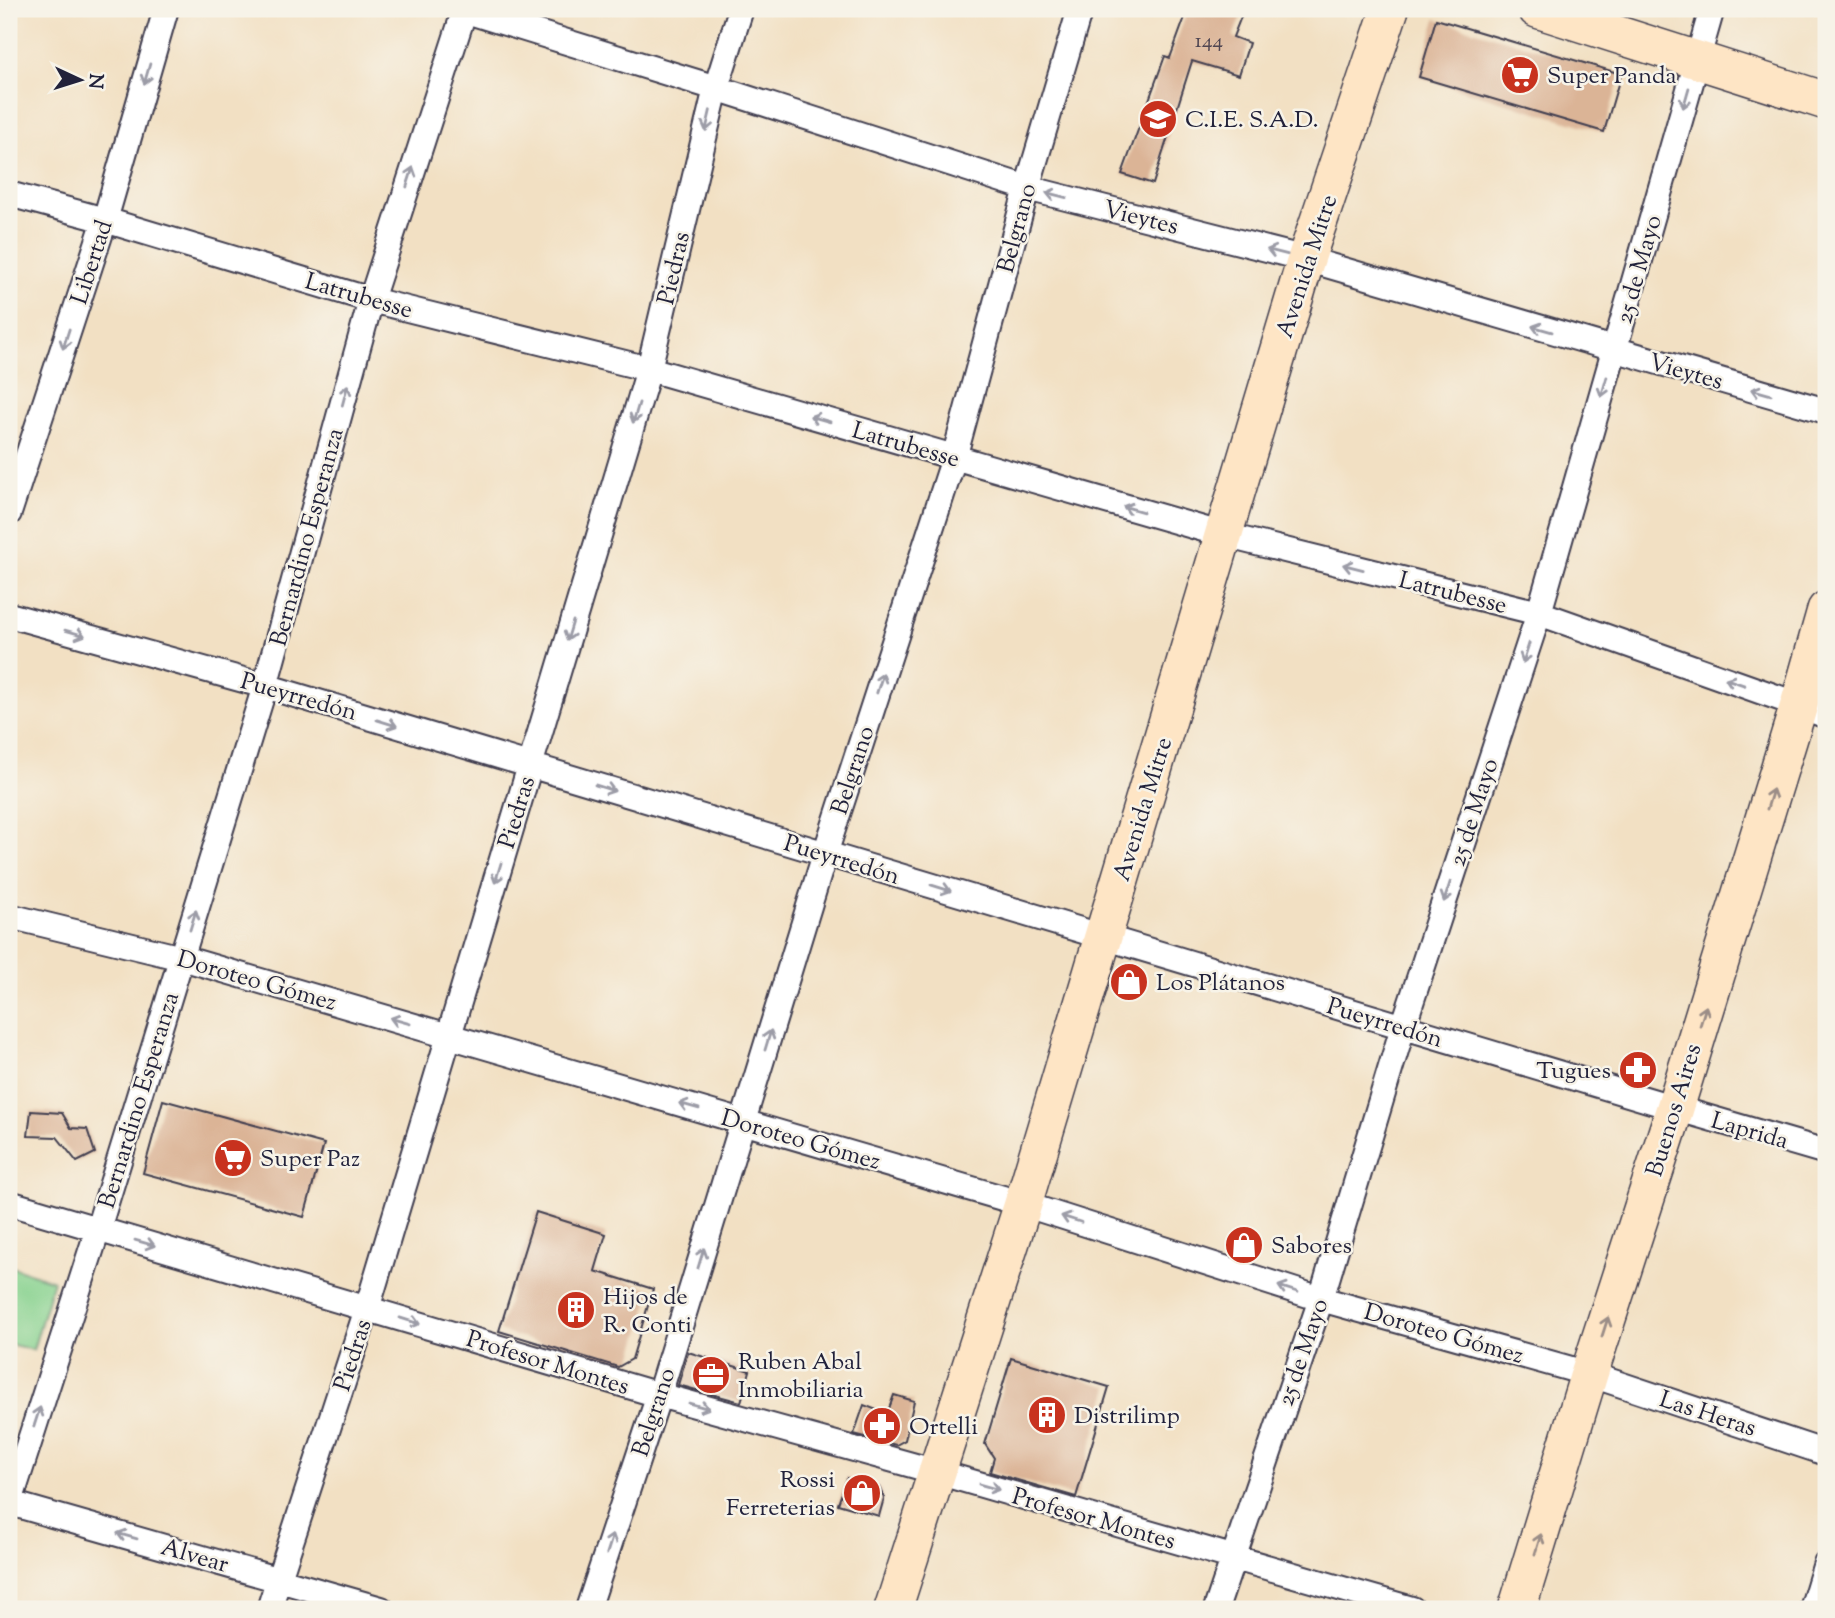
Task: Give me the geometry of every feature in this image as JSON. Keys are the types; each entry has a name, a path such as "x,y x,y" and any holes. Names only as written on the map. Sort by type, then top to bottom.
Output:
{"main road":[{"name":"Avenida Mitre","path":"893,1609 1023,1204 1306,259 1390,9"},
{"path":"1536,9 1826,102"},
{"name":"Buenos Aires","path":"1517,1609 1675,1108 1813,710 1826,610"}],"street":[{"name":"Libertad","path":"9,513 105,220 166,9"},
{"name":"Vieytes","path":"463,9 1027,188 1306,259 1826,411"},
{"name":"Bernardino Esperanza","path":"9,1504 98,1229 265,686 371,300 463,9"},
{"name":"Piedras","path":"269,1609 367,1309 649,369 716,88 741,9"},
{"name":"Belgrano","path":"588,1609 659,1395 825,854 954,458 1027,188 1080,9"},
{"name":"25 de Mayo","path":"1216,1609 1321,1299 1403,1027 1539,614 1712,9"},
{"name":"Latrubesse","path":"9,194 371,300 649,369 1224,535 1539,614 1813,710"},
{"name":"Pueyrredón","path":"9,615 265,686 1675,1108"},
{"name":"Doroteo Gómez","path":"9,916 182,958 1023,1204 1321,1299 1590,1374"},
{"name":"Laprida","path":"1675,1108 1826,1152"},
{"name":"Profesor Montes","path":"9,1203 659,1395 1412,1609"},
{"name":"Las Heras","path":"1590,1374 1826,1453"},
{"name":"Alvear","path":"9,1504 381,1609"},
{"path":"1812,1609 1826,1563"}],"green space":[{"path":"9,1266 53,1281 33,1350 9,1344"}],"building":[{"path":"1188,9 1244,9 1233,37 1249,43 1239,75 1192,61 1153,184 1122,174 1165,56 1170,58"},
{"name":"Super Panda","path":"1436,19 1621,74 1604,132 1419,77"},
{"name":"Tugues","path":"1629,1054 1655,1062 1650,1078 1642,1083 1622,1077"},
{"name":"Super Paz","path":"163,1100 324,1144 304,1217 143,1173"},
{"path":"31,1111 62,1113 71,1128 87,1129 95,1153 77,1162 57,1137 28,1136"},
{"name":"Hijos de R. Conti","path":"536,1212 606,1234 595,1271 653,1289 632,1359 618,1367 499,1331"},
{"name":"Ruben Abal Inmobiliaria","path":"688,1352 750,1371 741,1402 678,1385"},
{"name":"Distrilimp","path":"1011,1358 1109,1387 1076,1497 990,1472 994,1458 985,1444"},
{"name":"Ortelli","path":"894,1395 914,1401 905,1440 896,1445 854,1434 864,1405 887,1414"},
{"name":"Rossi Ferreterias","path":"847,1478 879,1487 884,1498 879,1516 838,1504"}],"place":[{"name":"Super Panda","path":"1520,75"},
{"name":"C.I.E. S.A.D.","path":"1158,119"},
{"name":"Los Plátanos","path":"1129,982"},
{"name":"Tugues","path":"1638,1070"},
{"name":"Super Paz","path":"233,1158"},
{"name":"Sabores","path":"1244,1245"},
{"name":"Hijos de R. Conti","path":"576,1310"},
{"name":"Ruben Abal Inmobiliaria","path":"711,1375"},
{"name":"Distrilimp","path":"1047,1415"},
{"name":"Ortelli","path":"882,1426"},
{"name":"Rossi Ferreterias","path":"862,1493"}]}
